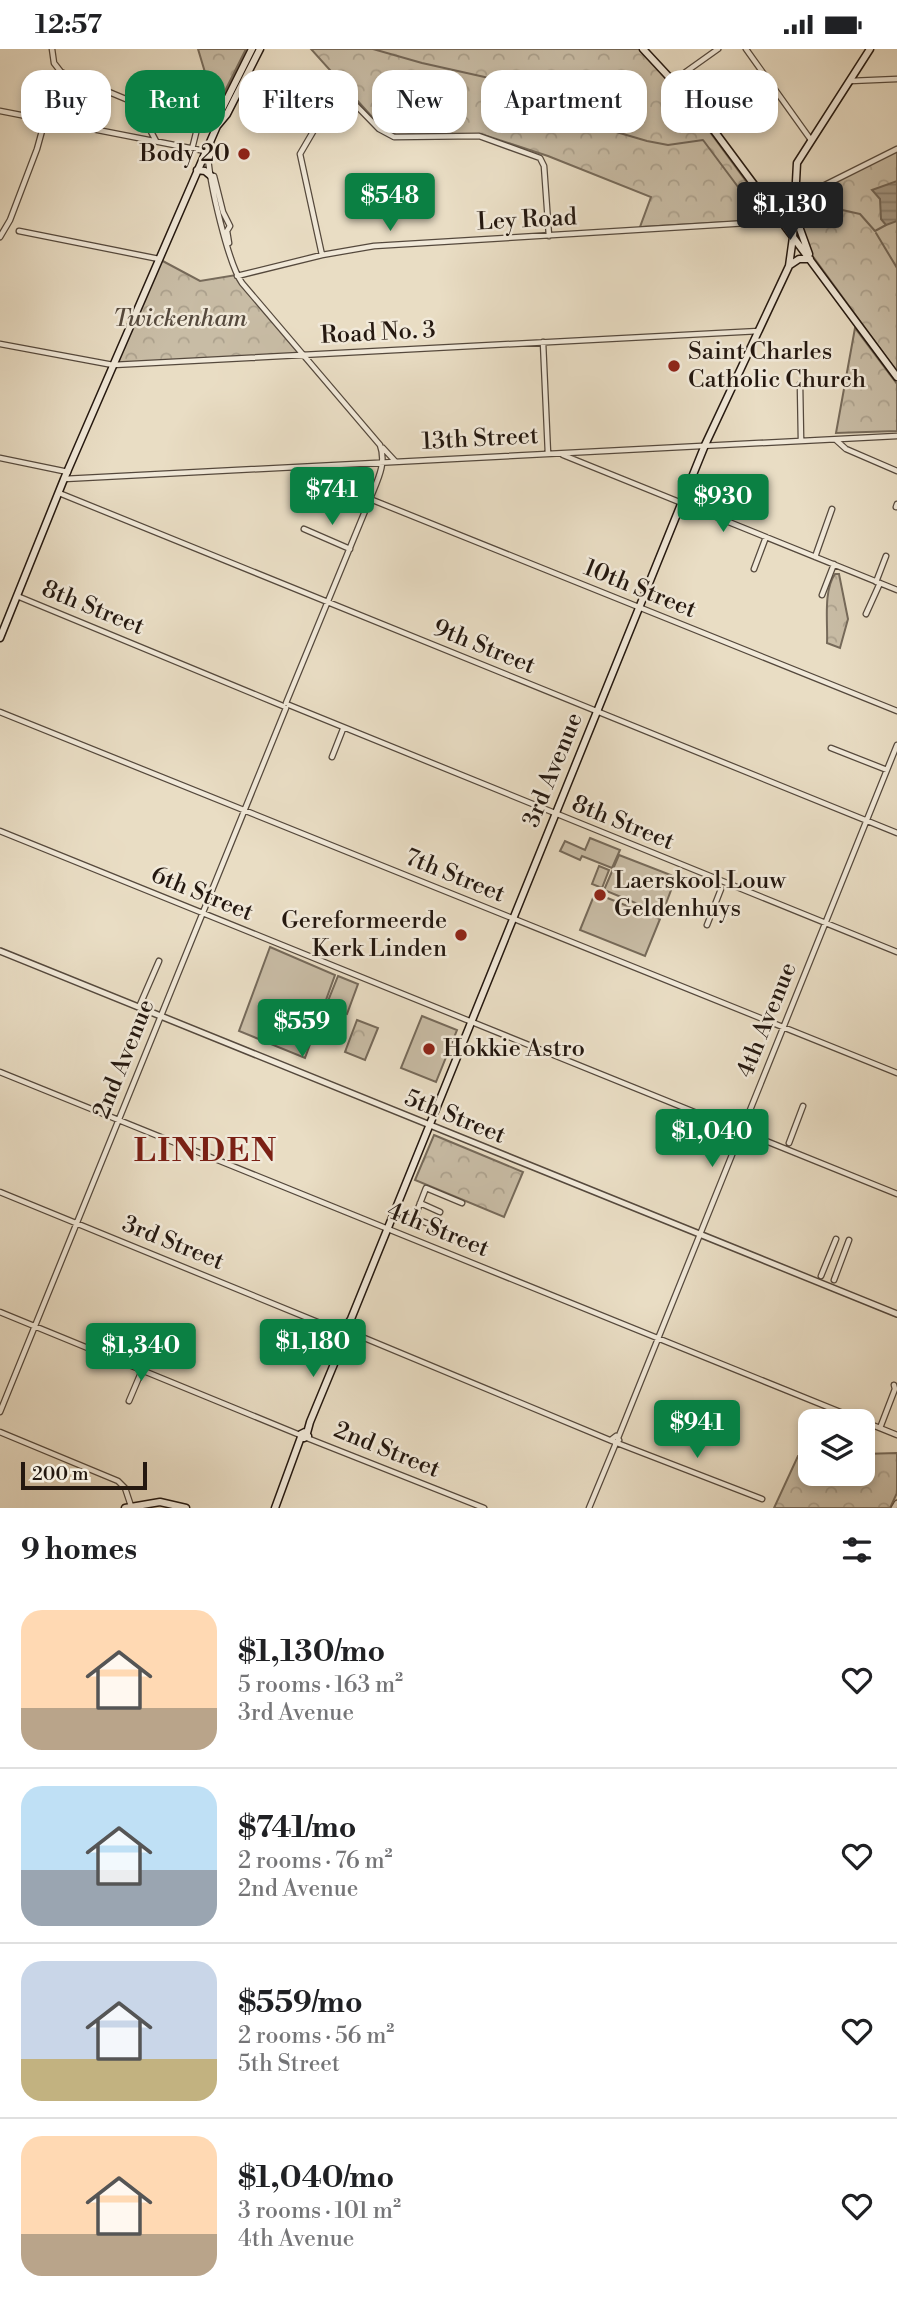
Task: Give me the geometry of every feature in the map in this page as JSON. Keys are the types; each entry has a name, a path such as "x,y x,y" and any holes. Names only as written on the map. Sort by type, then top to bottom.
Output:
{"main road":[{"path":"225,103 253,49"},
{"path":"225,116 260,49"},
{"path":"643,49 663,70"},
{"path":"649,49 666,70"},
{"name":"3rd Avenue","path":"275,1508 705,445 789,266 796,166 870,49"},
{"path":"0,638 66,475 214,133"},
{"path":"714,133 897,377"},
{"path":"197,170 205,170 211,176"},
{"path":"781,221 788,222 794,215 811,260"},
{"path":"789,266 799,259 811,260"},
{"path":"128,1507 160,1501 186,1508"}],"street":[{"path":"52,49 54,64 61,72 135,104 156,141"},
{"path":"691,70 718,49"},
{"path":"746,49 811,140"},
{"path":"850,81 897,79"},
{"path":"323,255 300,154 331,101 341,94 346,95 379,129 394,137 480,136 540,158 544,166 549,236"},
{"path":"0,111 21,115"},
{"path":"111,132 206,154"},
{"path":"0,237 11,217 41,133"},
{"path":"192,149 196,133"},
{"path":"795,200 897,149"},
{"name":"2nd Avenue","path":"206,154 232,266 237,276 395,461"},
{"name":"2nd Avenue","path":"206,154 223,212 230,225 225,229"},
{"name":"Ley Road","path":"237,276 323,255 374,246 781,221"},
{"path":"19,231 159,259"},
{"name":"Road No. 3","path":"0,344 113,365 759,331"},
{"path":"543,342 548,454"},
{"path":"800,384 801,440"},
{"name":"13th Street","path":"0,459 66,475 559,454 897,436"},
{"path":"835,439 846,449 897,471"},
{"name":"2nd Avenue","path":"0,1412 370,499 383,461 380,445"},
{"path":"559,454 897,590"},
{"name":"9th Street","path":"59,493 897,833"},
{"name":"10th Street","path":"370,499 897,711"},
{"path":"814,557 832,509"},
{"path":"303,529 350,549"},
{"path":"754,569 766,537"},
{"path":"866,614 887,556"},
{"path":"822,595 834,564"},
{"name":"8th Street","path":"17,596 897,952"},
{"name":"7th Street","path":"0,712 897,1073"},
{"path":"332,757 343,729"},
{"name":"4th Avenue","path":"589,1508 897,745"},
{"path":"831,748 887,770"},
{"name":"6th Street","path":"0,831 897,1194"},
{"path":"707,925 721,889"},
{"name":"5th Street","path":"0,951 897,1314"},
{"path":"139,1007 159,961"},
{"name":"4th Street","path":"0,1072 897,1435"},
{"path":"789,1143 803,1106"},
{"path":"412,1224 426,1188 461,1203"},
{"name":"3rd Street","path":"0,1192 615,1440"},
{"path":"420,1203 440,1212"},
{"path":"414,1217 429,1224 430,1230"},
{"path":"821,1276 836,1239"},
{"path":"834,1280 849,1240"},
{"name":"2nd Street","path":"0,1312 484,1508"},
{"path":"129,1401 140,1375"},
{"path":"880,1428 895,1389 894,1385"},
{"path":"0,1432 118,1481 124,1486 128,1507"},
{"path":"615,1440 762,1499"},
{"path":"894,1508 897,1503"}],"green space":[{"path":"198,49 246,49 225,91 225,70 204,70"},
{"path":"311,49 644,49 663,70 661,133 711,133 771,215 765,220 640,227 651,197 548,156 481,134 392,133 467,133 467,70 372,70 372,117 358,101 358,70 330,70"},
{"path":"897,148 897,372 798,236 799,197"},
{"name":"Twickenham","path":"159,259 200,281 236,275 302,355 113,366"},
{"path":"855,328 897,384 897,431 836,433"},
{"path":"835,574 839,574 848,619 840,648 827,643 827,598"},
{"path":"590,838 620,850 612,868 582,856 580,860 560,851 565,841 585,850"},
{"path":"619,855 676,877 662,914 604,890"},
{"path":"599,866 609,870 602,888 592,884"},
{"path":"595,893 660,919 645,956 580,930"},
{"path":"270,947 335,975 305,1058 239,1031"},
{"path":"338,976 358,984 347,1014 326,1006"},
{"name":"Hokkie Astro","path":"422,1016 457,1030 436,1082 401,1068"},
{"path":"357,1020 378,1028 365,1060 345,1052"},
{"path":"434,1135 523,1172 504,1217 415,1180"},
{"path":"897,1453 897,1493 890,1508 774,1508 798,1456 798,1486 875,1486 875,1454"}],"shaded area":[{"path":"897,181 897,221 886,225 881,219 880,199 872,190"}],"waterway":[{"path":"373,49 498,80 527,101 572,119 647,141 668,145 703,140 753,207"},
{"path":"820,205 860,214 875,231 886,225"},
{"path":"876,233 897,268"}],"place":[{"name":"Body 20","path":"244,154"},
{"name":"Saint Charles Catholic Church","path":"674,366"},
{"name":"Laerskool Louw Geldenhuys","path":"600,895"},
{"name":"Gereformeerde Kerk Linden","path":"461,935"},
{"name":"Hokkie Astro","path":"429,1049"}],"district":[{"name":"LINDEN","path":"206,1151"}]}
